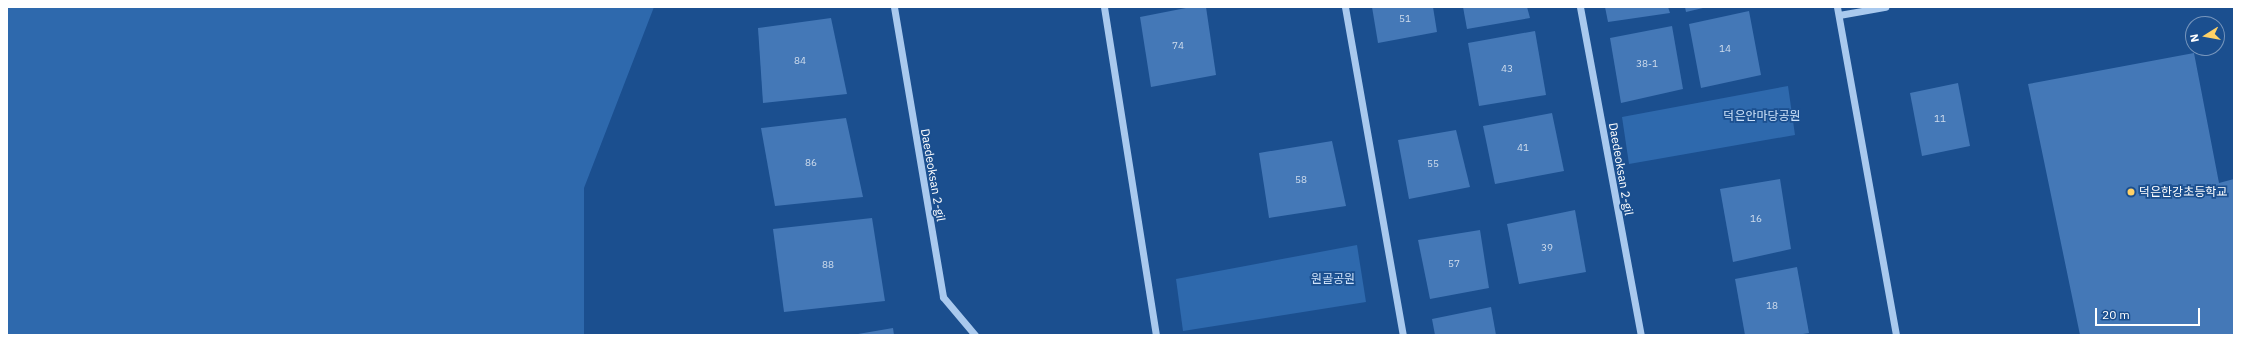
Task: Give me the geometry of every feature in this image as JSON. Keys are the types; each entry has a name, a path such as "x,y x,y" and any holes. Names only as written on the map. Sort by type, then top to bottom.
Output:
{"street":[{"name":"Daedeoksan 2-gil","path":"894,7 943,297 975,335"},
{"path":"1104,7 1156,335"},
{"path":"1345,7 1403,335"},
{"name":"Daedeoksan 2-gil","path":"1580,7 1640,335"},
{"path":"1837,7 1896,335"},
{"path":"1839,15 1885,7"}],"green space":[{"path":"7,7 654,7 584,188 584,335 7,335"},
{"name":"덕은안마당공원","path":"1788,86 1795,135 1629,164 1622,117"},
{"name":"원골공원","path":"1357,245 1366,302 1183,331 1176,279"}],"building":[{"path":"1191,7 1206,7 1216,75 1151,87 1140,17"},
{"path":"1372,7 1433,7 1437,32 1378,43"},
{"path":"1463,7 1527,7 1530,18 1467,29"},
{"path":"1605,7 1668,7 1670,13 1608,22"},
{"path":"1685,7 1703,7 1703,8 1686,12"},
{"path":"1749,11 1761,75 1701,88 1689,24"},
{"path":"831,18 847,94 763,103 758,28"},
{"path":"1672,26 1683,89 1621,103 1610,38"},
{"path":"1535,31 1546,95 1479,106 1468,43"},
{"name":"덕은한강초등학교","path":"2185,55 2185,56 2195,56 2219,183 2234,179 2234,335 2080,335 2028,84"},
{"path":"1958,83 1970,146 1922,156 1910,93"},
{"path":"1552,113 1564,171 1495,184 1483,126"},
{"path":"846,118 863,197 775,206 761,128"},
{"path":"1456,130 1470,187 1409,199 1398,140"},
{"path":"1332,141 1346,206 1269,218 1259,153"},
{"path":"1780,179 1791,249 1733,262 1720,189"},
{"path":"1575,210 1586,272 1519,284 1507,224"},
{"path":"872,218 885,301 784,312 773,229"},
{"path":"1480,230 1489,288 1430,299 1418,240"},
{"path":"1797,267 1809,333 1797,335 1745,335 1735,279"},
{"path":"1491,307 1496,335 1435,335 1432,319"},
{"path":"893,328 894,335 858,335 858,334"}],"place":[{"name":"덕은한강초등학교","path":"2131,192"}]}
